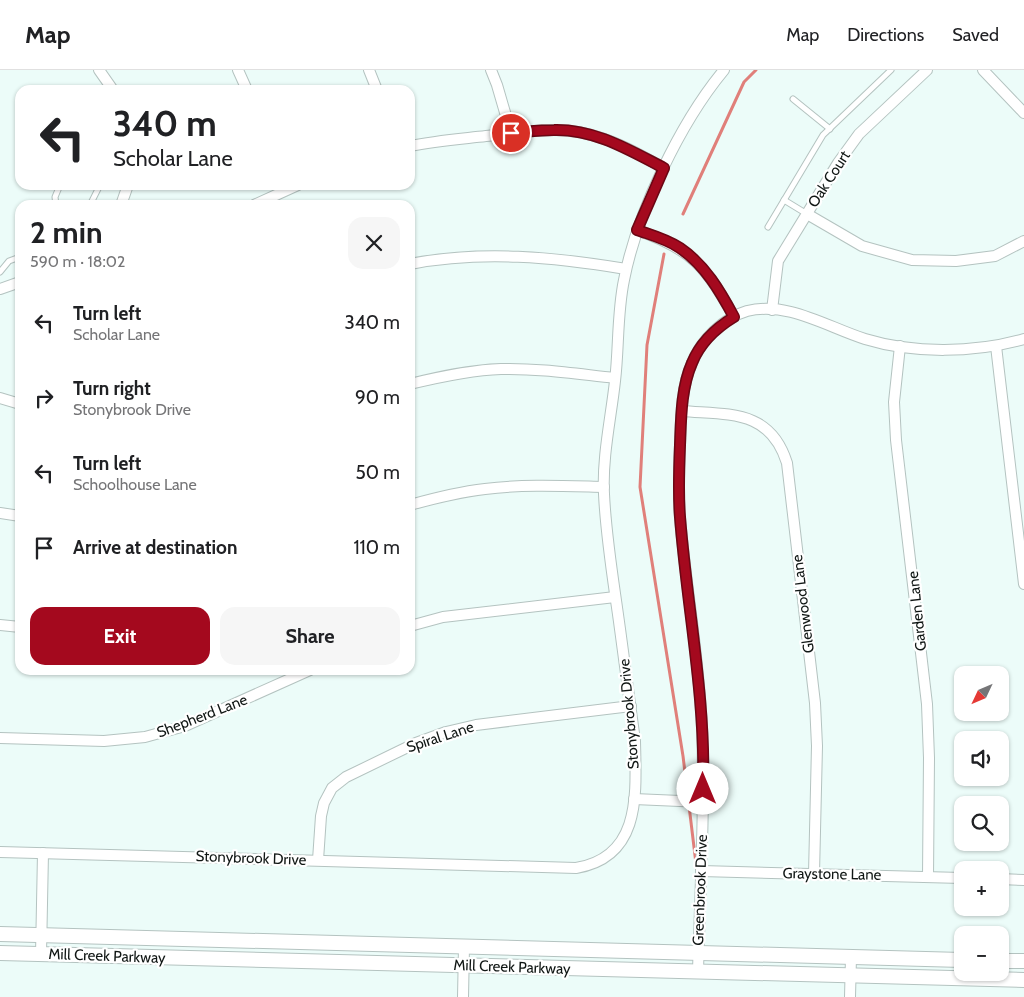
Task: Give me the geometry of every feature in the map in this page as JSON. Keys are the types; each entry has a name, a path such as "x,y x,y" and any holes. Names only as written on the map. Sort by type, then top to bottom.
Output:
{"main road":[{"name":"Mill Creek Parkway","path":"0,934 954,960"},
{"name":"Mill Creek Parkway","path":"0,953 1024,980"},
{"path":"1009,961 1024,961"}],"street":[{"path":"99,70 110,85"},
{"path":"238,70 245,85"},
{"path":"369,70 375,85"},
{"path":"491,70 511,133"},
{"name":"Oak Court","path":"772,310 778,261 838,163 859,134 926,70"},
{"path":"983,70 1024,113"},
{"name":"Stonybrook Drive","path":"0,852 576,868 588,866 605,858 619,846 630,825 634,799 635,741 615,597 604,487 615,378 620,302 626,269 637,230 664,168 691,118 720,71"},
{"path":"415,145 511,133 555,130 594,135 614,142 664,168"},
{"path":"265,200 286,190"},
{"path":"807,214 862,246 912,260 956,261 995,256 1024,241"},
{"path":"637,230 679,247 696,260 711,278 734,317"},
{"path":"415,263 451,257 514,256 562,260 626,269"},
{"path":"0,289 15,284"},
{"name":"Greenbrook Drive","path":"698,972 703,802 702,725 680,518 679,487 682,411 689,370 698,351 717,328 734,317 746,312 772,310 800,314 865,339 900,346 973,350 1024,339"},
{"name":"Garden Lane","path":"900,346 894,402 896,440 927,704 929,758 928,877"},
{"path":"996,346 1024,584"},
{"path":"415,383 434,378 501,369 536,370 615,378"},
{"path":"0,398 15,402"},
{"name":"Glenwood Lane","path":"682,411 722,414 747,418 758,422 767,428 779,442 786,463 815,703 817,746 814,874"},
{"path":"415,504 460,492 486,489 511,487 604,487"},
{"path":"0,513 15,515"},
{"path":"415,625 443,617 615,597"},
{"path":"0,626 15,627"},
{"name":"Shepherd Lane","path":"0,738 104,741 145,737 185,726 299,675"},
{"name":"Spiral Lane","path":"318,860 321,816 324,803 332,788 346,777 416,743 446,732 497,721 630,706"},
{"path":"634,799 703,802"},
{"path":"41,954 43,853"},
{"name":"Graystone Lane","path":"701,871 954,878"},
{"path":"1009,879 1024,880"},
{"path":"463,997 464,947"},
{"path":"850,997 851,957"}],"lane":[{"path":"768,227 824,135 891,70"},
{"path":"794,100 830,129"},
{"path":"784,200 807,214"},
{"path":"0,272 9,261 15,259"}],"waterway":[{"path":"683,214 744,82 756,70"},
{"path":"664,254 647,345 640,487 683,756 697,872"}],"route":[{"path":"511,133 555,130 594,135 614,142 664,168 637,230 679,247 696,260 720,291 734,317 717,328 698,351 692,362 686,387 680,430 680,518 698,674 702,725 703,789"}]}
